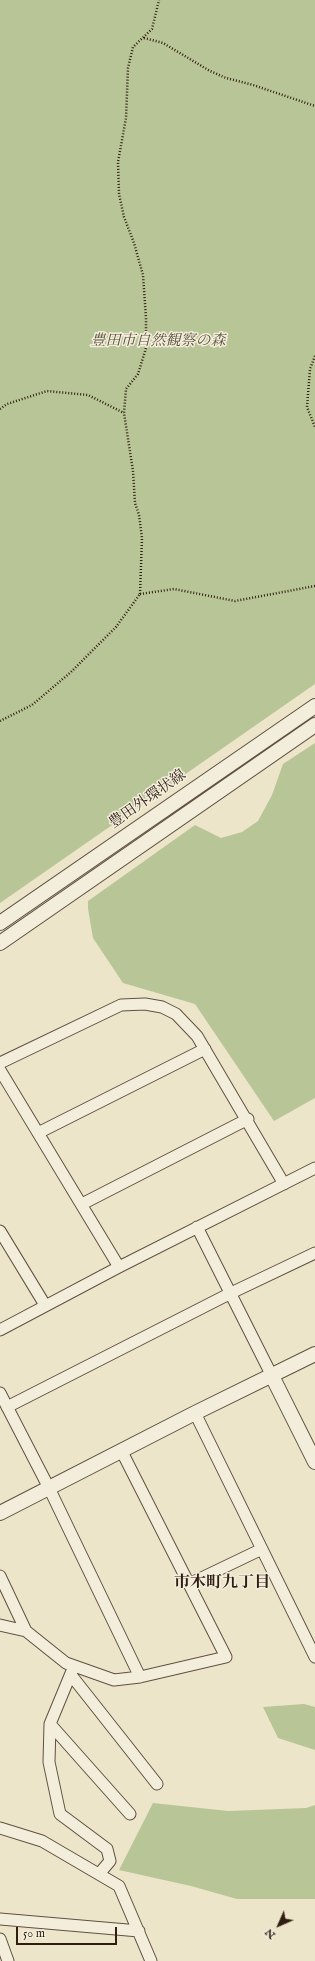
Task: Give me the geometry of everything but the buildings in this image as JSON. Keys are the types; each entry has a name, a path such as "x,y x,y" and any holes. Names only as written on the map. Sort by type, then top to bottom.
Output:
{"street":[{"name":"豊田外環状線","path":"0,923 315,706"},
{"path":"0,943 315,725"},
{"path":"0,1063 125,1004 162,1007 176,1014 186,1023 205,1049 248,1120 284,1184"},
{"path":"38,1133 205,1049"},
{"path":"0,1070 119,1267"},
{"path":"82,1204 248,1120"},
{"path":"0,1330 45,1305 315,1168"},
{"path":"197,1227 232,1293 315,1462"},
{"path":"0,1231 45,1305"},
{"path":"7,1407 232,1293 315,1253"},
{"path":"0,1513 121,1450 315,1354"},
{"path":"0,1393 49,1488 140,1677"},
{"path":"195,1413 315,1657"},
{"path":"73,1671 114,1680 140,1677 226,1657 121,1450"},
{"path":"189,1584 262,1549"},
{"path":"0,1576 26,1631"},
{"path":"0,1625 26,1631 66,1663 157,1784"},
{"path":"73,1671 50,1724 49,1762 60,1814 107,1849 110,1861 99,1874"},
{"path":"50,1724 130,1814"},
{"path":"0,1828 42,1841 119,1886 151,1961"},
{"path":"0,1919 139,1931"},
{"path":"0,1939 8,1961"}],"path":[{"path":"0,722 32,705 71,672 116,627 140,594 142,538 139,515 134,503 133,471 124,413 126,389 138,374 146,348 146,318 143,275 134,242 124,217 119,194 118,162 126,118 128,68 134,47 152,29 159,0"},
{"path":"144,38 163,43 210,71 226,78 253,85 315,106"},
{"path":"315,356 310,369 307,407 315,427"},
{"path":"0,409 7,404 46,391 88,395 124,413"},
{"path":"140,594 174,589 235,601 315,586"}],"green space":[{"name":"豊田市自然観察の森","path":"0,0 315,0 315,684 0,903"},
{"path":"315,743 315,1098 274,1121 195,1004 123,983 93,938 88,901 195,825 221,838 242,832 258,821 272,795 283,764"},
{"path":"304,1704 315,1707 315,1750 278,1738 263,1707"},
{"path":"153,1803 228,1811 306,1808 315,1805 315,1899 237,1899 191,1886 119,1870"}],"district":[{"name":"市木町九丁目","path":"222,1584"}]}
